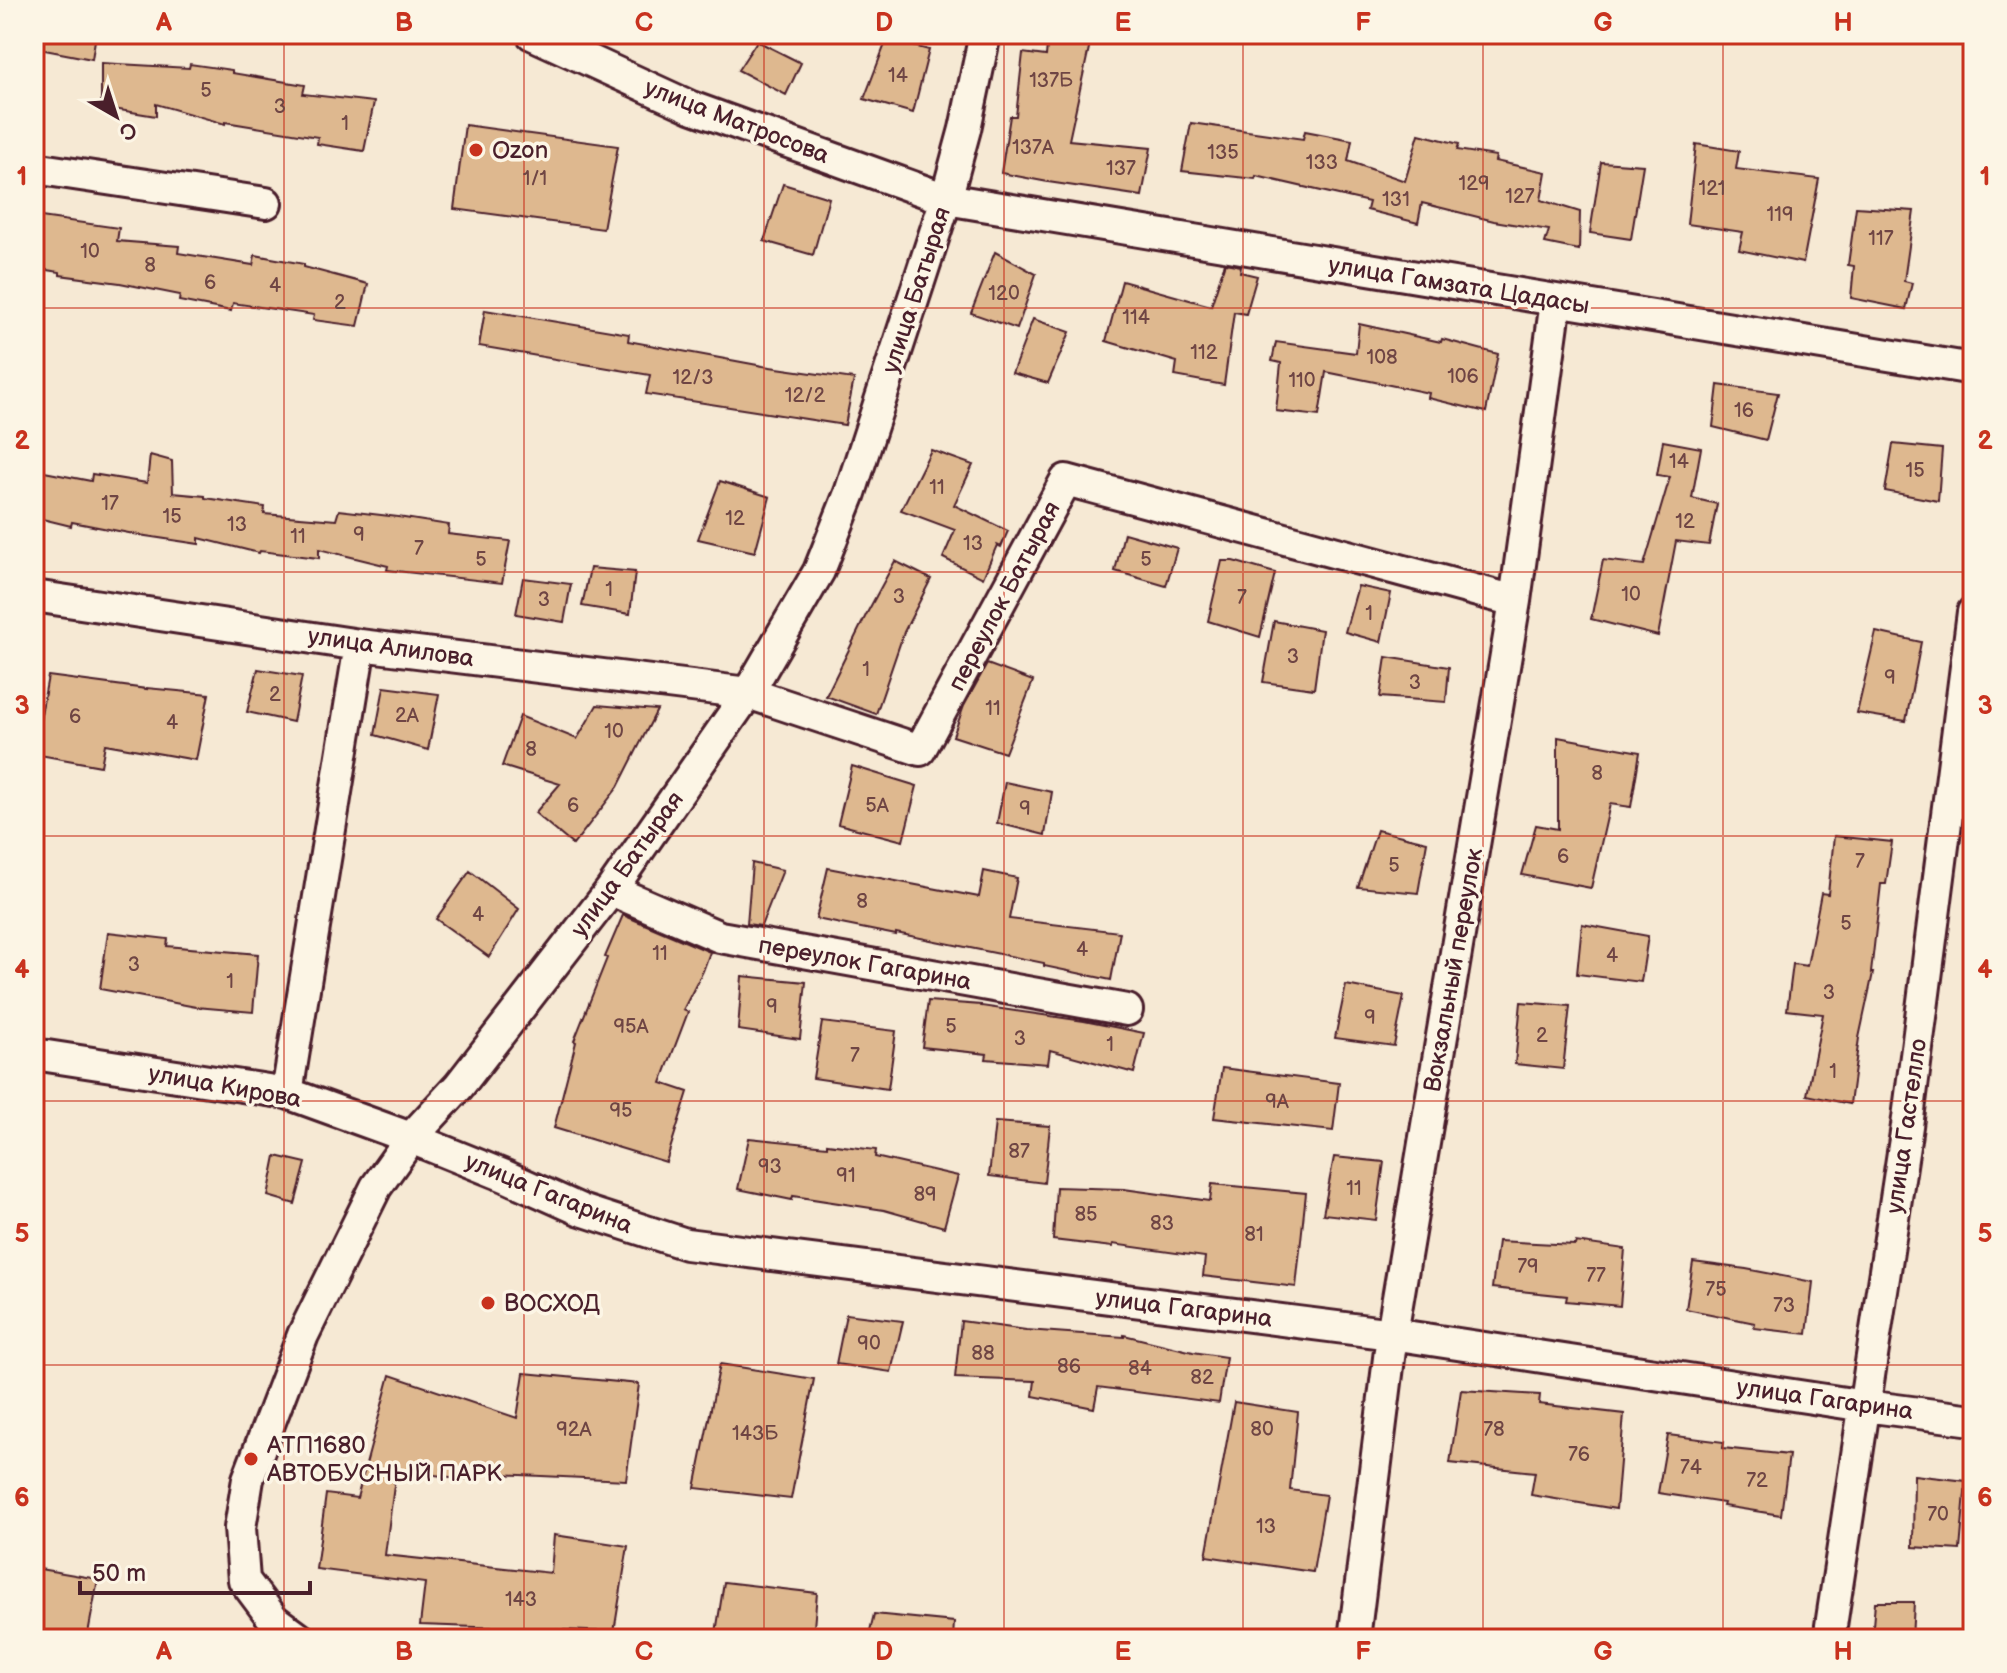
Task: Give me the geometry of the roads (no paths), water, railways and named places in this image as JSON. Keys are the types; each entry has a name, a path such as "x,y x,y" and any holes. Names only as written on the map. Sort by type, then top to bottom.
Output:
{"street":[{"name":"улица Матросова","path":"532,34 691,107 946,199"},
{"name":"улица Батырая","path":"300,1639 274,1620 244,1580 240,1528 248,1479 303,1335 376,1187 411,1138 459,1086 611,890 748,693 819,571 850,493 946,199 985,34"},
{"path":"34,168 266,203"},
{"name":"улица Гамзата Цадасы","path":"946,199 1973,369"},
{"name":"Вокзальный переулок","path":"1354,1639 1392,1334 1515,601 1556,301"},
{"name":"переулок Батырая","path":"748,693 920,750 1066,480 1515,601"},
{"name":"улица Алилова","path":"34,596 360,645 748,693"},
{"name":"улица Гастелло","path":"1829,1639 1907,1126 1973,612"},
{"path":"287,1093 360,645"},
{"name":"переулок Гагарина","path":"611,890 720,937 1127,1010"},
{"name":"улица Кирова","path":"34,1054 287,1093 411,1138"},
{"name":"улица Гагарина","path":"411,1138 581,1210 686,1244 1392,1334 1973,1420"}],"place":[{"name":"Ozon","path":"476,150"},
{"name":"ВОСХОД","path":"488,1303"},
{"name":"АТП1680 АВТОБУСНЫЙ ПАРК","path":"251,1459"}]}
